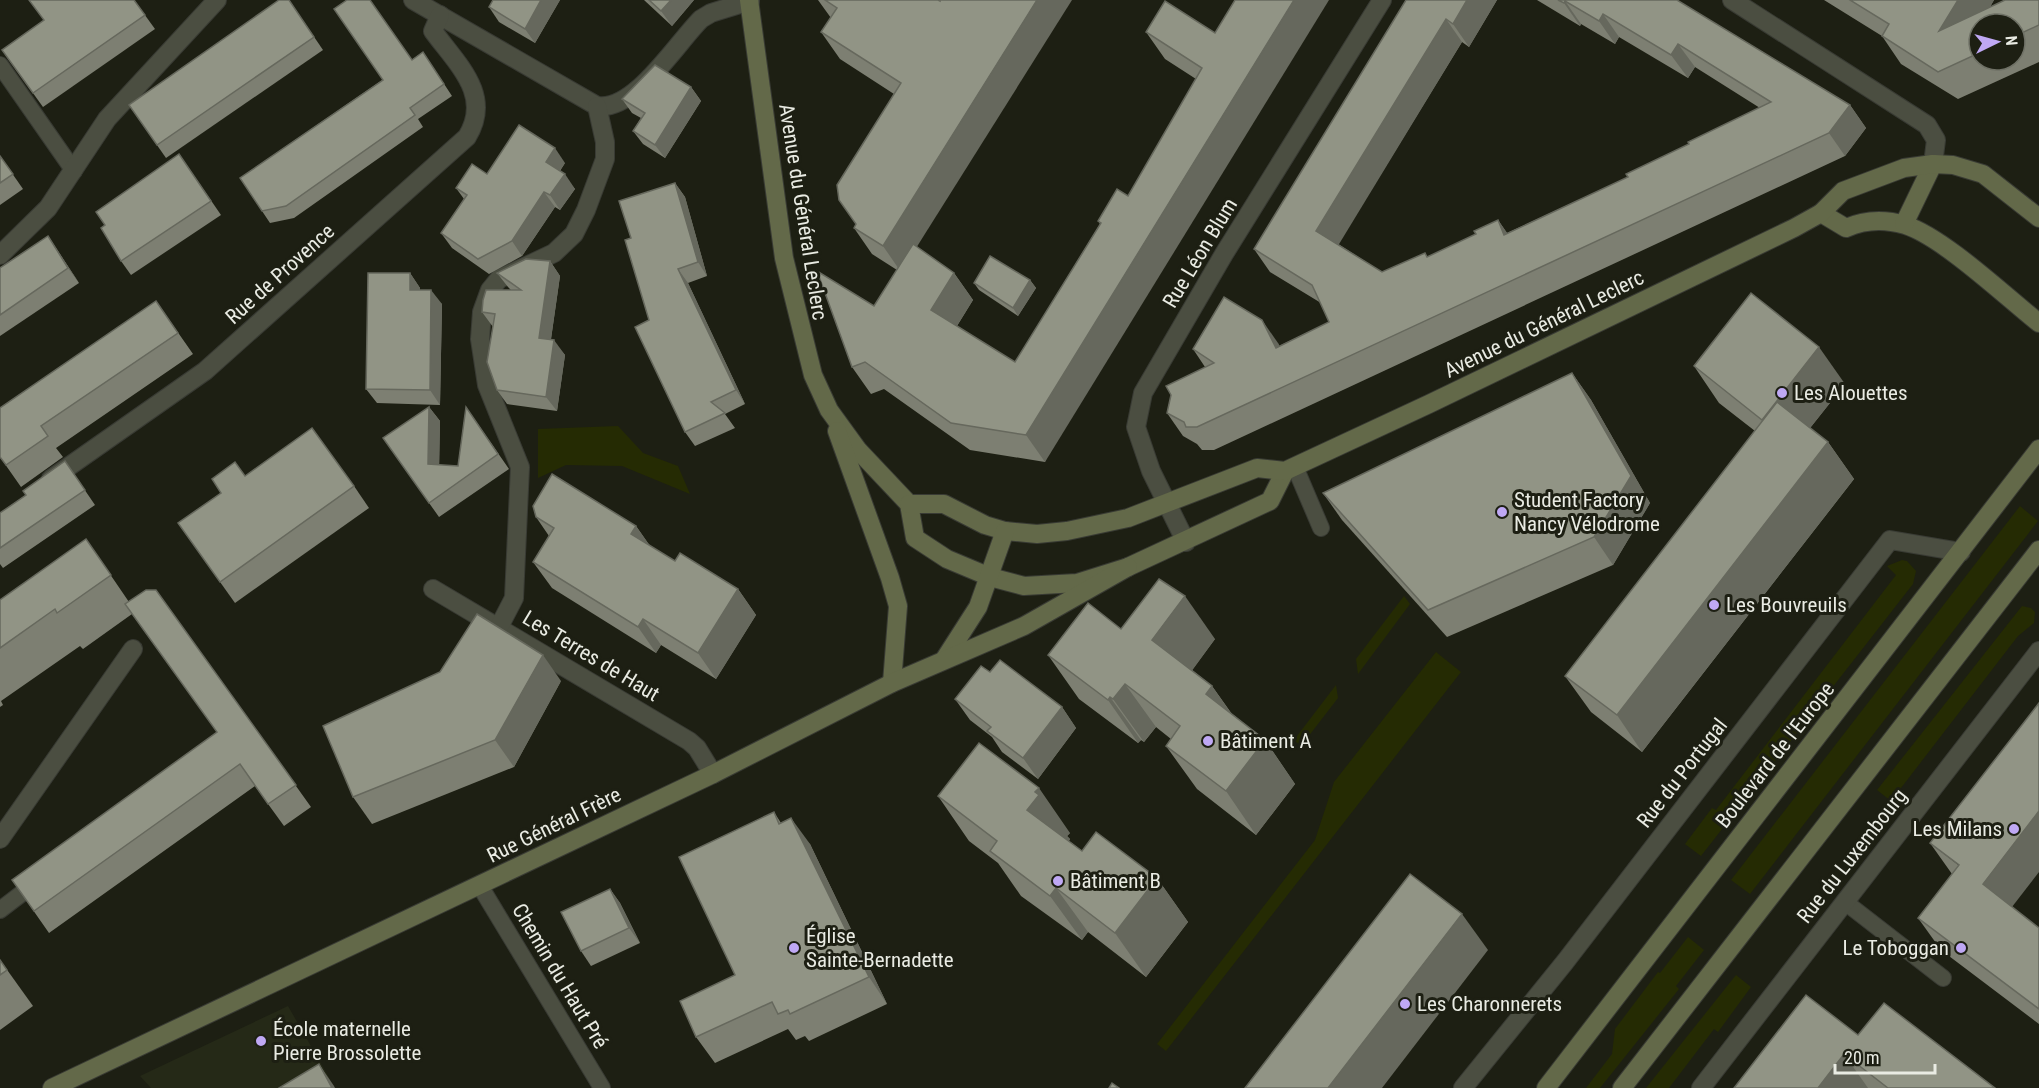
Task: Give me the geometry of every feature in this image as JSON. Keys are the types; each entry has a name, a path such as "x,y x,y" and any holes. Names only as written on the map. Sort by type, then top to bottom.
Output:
{"main road":[{"name":"Avenue du Général Leclerc","path":"749,1 784,258 802,341 813,375 829,410 858,450 909,504"},
{"path":"1904,224 1933,164"},
{"name":"Avenue du Général Leclerc","path":"1290,469 1821,213 1843,191 1904,168 1933,164 1953,165 1983,174 2039,218"},
{"path":"1821,213 1846,228 1876,221 1904,224 1934,241 2039,323"},
{"path":"829,410 898,606 892,683"},
{"name":"Boulevard de l'Europe","path":"1546,1088 2039,449"},
{"path":"1257,468 1290,469 1269,501 1186,542 1104,576 1055,585 1024,586 990,577 947,559 915,538 909,504 944,504 985,525 1005,531 1037,534 1066,531 1128,518 1257,468"},
{"path":"944,660 965,630 990,577 1005,531"},
{"path":"1622,1088 2038,553"},
{"name":"Rue Général Frère","path":"52,1088 713,774 892,683 1024,627 1128,567"}],"street":[{"path":"0,255 35,222 74,171 106,119 217,0"},
{"path":"413,0 597,106 622,103 637,90 701,19 711,13 749,1"},
{"name":"Rue Léon Blum","path":"1186,542 1151,471 1136,427 1143,393 1224,254 1382,0"},
{"path":"1732,0 1927,125 1936,140 1933,164"},
{"name":"Rue de Provence","path":"32,492 205,371 467,137 476,123 478,109 473,86 433,31 440,15"},
{"path":"500,627 514,598 520,467 487,386 480,339 482,312 490,290 499,279 554,253 574,234 586,210 605,159 606,142 597,106"},
{"name":"Rue du Portugal","path":"1463,1088 1565,962 1890,540 1961,552"},
{"name":"Les Terres de Haut","path":"433,589 689,741 697,748 713,774"},
{"path":"0,839 133,649"},
{"name":"Rue du Luxembourg","path":"1701,1088 2039,651"}],"lane":[{"path":"0,65 74,171"},
{"path":"1290,469 1321,528"},
{"path":"0,910 52,871"},
{"name":"Chemin du Haut Pré","path":"480,886 602,1088"},
{"path":"1845,902 1943,978"}],"shaded area":[{"name":"École maternelle Pierre Brossolette","path":"288,1006 335,1088 151,1088 140,1076"}],"green space":[{"path":"618,426 643,453 678,466 690,494 622,466 566,465 538,478 538,429"},
{"path":"2020,506 2038,521 1750,894 1731,880"},
{"path":"1902,560 1907,561 1916,571 1913,584 1701,856 1685,844 1712,808 1716,810 1896,575 1887,566"},
{"path":"1404,596 1410,604 1358,674 1356,659"},
{"path":"2022,606 2031,608 2035,612 2034,623 2018,636 1891,801 1877,790"},
{"path":"1436,652 1461,672 1166,1051 1157,1044 1315,840 1334,782"},
{"path":"1336,685 1338,698 1301,746 1294,740"},
{"path":"1688,937 1704,950 1676,986 1679,989 1600,1088 1586,1088 1612,1054 1615,1029"},
{"path":"1736,975 1751,987 1718,1032 1714,1029 1669,1088 1646,1088"}],"building":[{"path":"29,0 134,0 145,15 33,93 2,50 44,20"},
{"path":"279,0 289,0 314,37 157,145 129,105"},
{"path":"347,0 370,0 412,60 423,52 444,84 410,108 415,115 286,206 262,211 240,178 383,80 334,9"},
{"path":"493,0 541,0 525,29 489,7"},
{"path":"649,0 671,0 661,11"},
{"path":"825,0 1037,0 883,246 854,228 856,224 839,200 837,185 901,83 821,32 837,8"},
{"path":"1235,0 1294,0 1026,435 951,423 865,362 852,367 817,271 874,306 913,244 954,273 931,310 1015,362 1101,223 1098,221 1117,189 1128,196 1202,68 1146,32 1165,1 1215,33"},
{"path":"1406,0 1467,0 1453,24 1446,19 1316,231 1382,272 1425,253 1427,257 1476,234 1474,231 1498,220 1504,235 1628,177 1626,174 1771,102 1678,44 1671,55 1603,14 1599,21 1565,1 1564,3 1558,0 1677,0 1850,105 1829,133 1197,427 1186,427 1184,422 1167,413 1171,395 1166,386 1214,363 1193,349 1224,297 1262,320 1276,348 1329,322 1312,285 1254,249"},
{"path":"1850,0 1958,0 1939,31 1967,18 1967,59 1938,72 1882,36 1889,24"},
{"path":"2005,0 2039,0 2039,25 2027,30 2027,12 1979,12"},
{"path":"655,65 691,87 655,145 633,131 645,113 622,99"},
{"path":"519,125 555,148 546,162 565,174 550,195 544,192 512,241 478,259 441,233 467,195 456,188 472,164 487,174"},
{"path":"179,154 211,201 121,261 101,228 105,225 96,212"},
{"path":"0,156 13,174 0,183"},
{"path":"675,183 698,262 678,269 736,390 711,402 725,413 685,432 635,327 649,320 625,240 631,238 619,201"},
{"path":"48,236 68,268 0,315 0,268"},
{"path":"990,256 1030,280 1013,308 974,283"},
{"path":"526,259 550,261 539,338 554,340 546,397 497,390 487,362 495,314 482,312 486,290 521,290 497,273"},
{"path":"368,273 410,273 410,290 431,290 430,390 366,389"},
{"path":"1751,293 1819,347 1762,420 1694,366"},
{"path":"156,301 178,333 41,426 48,436 6,465 0,457 0,408"},
{"name":"Student Factory Nancy Vélodrome","path":"1572,373 1631,476 1594,537 1428,610 1323,493"},
{"path":"1777,402 1828,442 1617,715 1565,676"},
{"path":"429,407 428,464 458,466 466,407 498,454 429,503 383,438"},
{"path":"312,428 354,486 220,582 178,523 221,493 212,479 235,462 245,476"},
{"path":"65,461 85,490 0,548 0,513 26,495 23,491"},
{"path":"552,474 636,526 631,534 675,561 680,553 738,589 698,653 643,619 638,627 533,562 554,528 536,517 533,506"},
{"path":"86,539 111,575 57,613 55,609 0,648 0,600"},
{"path":"1159,579 1185,596 1152,640 1212,686 1206,694 1265,740 1226,791 1166,746 1180,726 1125,684 1113,699 1110,697 1108,700 1048,655 1088,603 1121,629"},
{"path":"146,590 156,590 296,785 268,804 240,764 34,911 12,880 217,732 125,604"},
{"path":"477,614 543,655 495,740 353,797 323,726 440,672"},
{"path":"1000,660 1062,707 1023,758 987,731 991,727 955,699 981,666 990,672"},
{"path":"2039,703 2039,811 1983,884 2039,928 2039,1009 1918,918 1959,865 1930,843"},
{"path":"979,743 1039,788 1035,792 1039,795 1027,810 1082,851 1096,832 1157,878 1115,933 1056,888 1050,896 990,851 997,841 938,796"},
{"name":"Église Sainte-Bernadette","path":"774,812 779,824 791,818 869,977 790,1014 788,1010 778,1014 772,1002 696,1037 680,1001 735,975 679,857"},
{"path":"1410,874 1462,914 1328,1088 1245,1088"},
{"path":"610,889 629,928 581,951 561,912"},
{"path":"0,960 7,970 0,975"},
{"path":"1806,995 1858,1035 1884,1003 1995,1088 1888,1088 1844,1054 1818,1088 1734,1088"},
{"path":"319,1064 332,1088 279,1088"},
{"path":"1112,1083 1119,1088 1109,1088"}],"place":[{"name":"Les Alouettes","path":"1782,393"},
{"name":"Student Factory Nancy Vélodrome","path":"1502,512"},
{"name":"Les Bouvreuils","path":"1714,605"},
{"name":"Bâtiment A","path":"1208,741"},
{"name":"Les Milans","path":"2014,829"},
{"name":"Bâtiment B","path":"1058,881"},
{"name":"Église Sainte-Bernadette","path":"794,948"},
{"name":"Le Toboggan","path":"1961,948"},
{"name":"Les Charonnerets","path":"1405,1004"},
{"name":"École maternelle Pierre Brossolette","path":"261,1041"}]}
